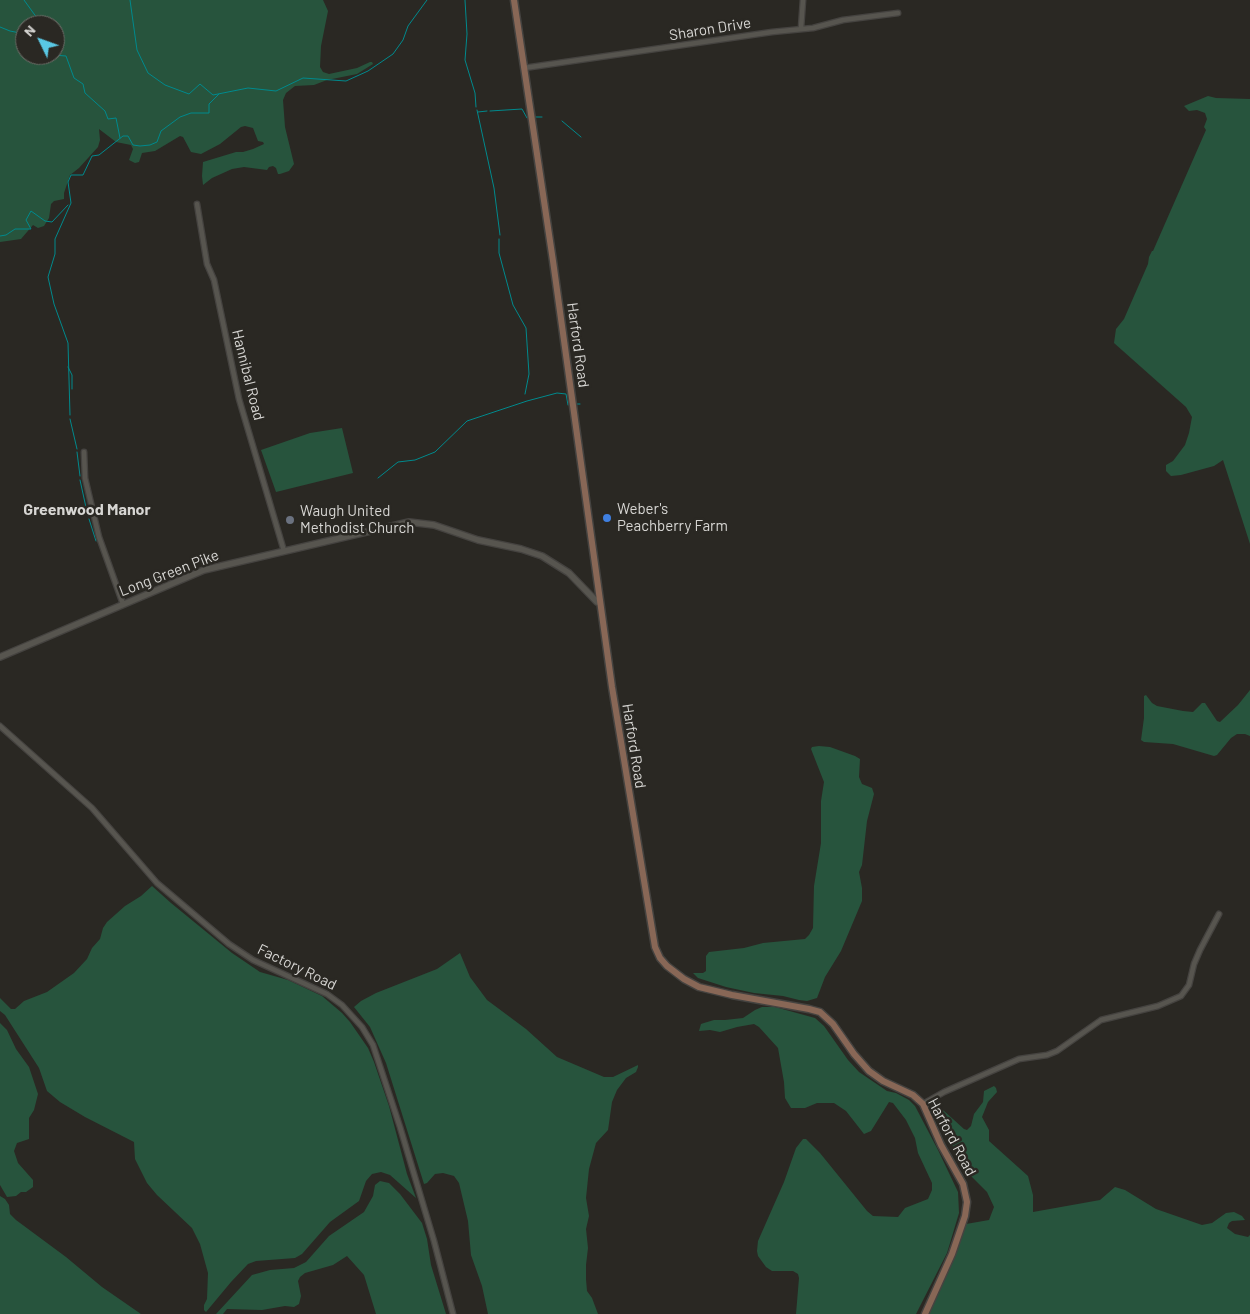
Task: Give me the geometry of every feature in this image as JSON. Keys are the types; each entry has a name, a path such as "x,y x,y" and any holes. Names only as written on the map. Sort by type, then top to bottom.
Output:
{"main road":[{"name":"Harford Road","path":"514,0 552,252 617,722 654,944 660,958 667,966 680,976 703,988 820,1012 833,1024 854,1054 872,1074 887,1084 910,1093 922,1104 944,1151 963,1184 967,1202 965,1216 952,1254 925,1314"}],"street":[{"path":"802,28 803,0"},
{"name":"Sharon Drive","path":"524,68 818,27 843,20 898,13"},
{"name":"Hannibal Road","path":"197,204 207,264 218,296 239,399 284,551"},
{"path":"84,452 86,478 98,537 123,604"},
{"name":"Long Green Pike","path":"0,657 204,570 398,524 414,522 427,523 471,538 521,549 542,556 569,573 597,602 600,602"},
{"name":"Factory Road","path":"0,726 92,808 157,883 229,944 253,960 327,994 342,1005 362,1027 373,1045 400,1127 434,1241 453,1314"},
{"path":"922,1104 944,1092 1019,1059 1047,1055 1057,1051 1102,1020 1158,1006 1181,996 1189,985 1194,964 1219,914"}],"green space":[{"path":"0,0 323,0 328,11 321,46 320,67 323,72 329,74 357,68 372,62 373,64 357,74 327,80 314,85 295,86 286,93 283,100 285,127 294,164 289,171 280,174 278,174 273,166 267,170 244,167 232,169 212,178 203,185 203,162 236,152 243,152 264,144 258,141 253,128 245,126 241,127 220,144 201,154 191,152 183,137 180,136 155,151 142,153 139,162 135,163 129,160 133,149 131,145 116,142 99,129 100,140 98,147 70,175 64,199 54,201 51,204 49,218 44,226 38,228 33,225 21,239 0,242"},
{"path":"1208,96 1250,99 1250,544 1223,460 1214,466 1181,475 1171,476 1166,471 1166,465 1173,461 1185,445 1192,417 1186,407 1114,343 1116,329 1124,319 1148,264 1149,257 1206,130 1204,127 1207,119 1205,113 1197,110 1189,111 1184,106"},
{"path":"342,428 353,473 276,492 261,450 310,433"},
{"path":"1250,690 1250,736 1237,734 1231,738 1217,755 1214,756 1173,744 1144,742 1141,740 1144,696 1146,695 1157,706 1183,711 1193,712 1202,703 1205,703 1217,721 1220,722 1238,705"},
{"path":"812,747 830,747 860,759 859,777 862,784 872,788 874,794 867,821 862,865 859,872 862,901 841,951 825,977 817,998 807,1001 754,993 698,978 693,973 703,973 706,971 706,956 709,952 744,948 763,943 805,939 813,928 814,886 821,843 821,801 824,782 811,749"},
{"path":"152,886 232,953 260,972 288,980 322,996 350,1022 368,1048 374,1062 389,1106 407,1174 416,1198 390,1175 381,1172 372,1174 366,1181 359,1201 330,1222 302,1254 295,1258 256,1261 248,1264 206,1312 204,1305 207,1299 208,1273 200,1244 192,1228 147,1183 135,1159 134,1142 85,1117 60,1102 47,1091 39,1068 5,1015 0,1011 0,998 11,1009 15,1009 24,1001 47,992 74,973 87,959 92,948 100,939 107,922"},
{"path":"460,953 470,977 487,1000 526,1029 557,1057 604,1077 613,1077 638,1065 636,1072 626,1078 617,1090 612,1102 608,1130 596,1143 589,1169 586,1198 589,1216 586,1229 588,1248 586,1279 587,1291 598,1314 488,1314 482,1286 471,1255 468,1221 459,1183 454,1176 443,1173 435,1174 424,1184 386,1063 370,1027 354,1007 376,993 437,969"},
{"path":"762,1007 775,1007 815,1018 824,1026 859,1072 887,1091 896,1093 909,1100 915,1106 938,1150 958,1192 959,1213 947,1253 916,1314 796,1314 798,1274 793,1271 772,1271 766,1267 758,1256 758,1241 784,1182 796,1148 803,1139 806,1139 820,1153 873,1216 898,1217 905,1208 928,1199 932,1190 932,1183 918,1153 915,1138 906,1120 893,1103 889,1102 871,1131 864,1134 846,1111 834,1103 817,1103 805,1108 791,1108 785,1098 778,1048 759,1027 754,1024 720,1032 710,1030 699,1031 701,1024 714,1020 743,1018"},
{"path":"0,1023 7,1030 16,1049 29,1067 38,1094 34,1110 29,1118 29,1139 17,1143 14,1151 18,1163 33,1180 33,1187 16,1196 7,1197 0,1185"},
{"path":"994,1086 997,1092 988,1102 982,1117 989,1130 989,1141 1028,1176 1033,1195 1033,1212 1100,1200 1115,1187 1125,1190 1156,1209 1202,1225 1212,1223 1226,1213 1234,1212 1245,1220 1232,1221 1227,1228 1235,1234 1248,1237 1250,1235 1250,1314 928,1314 948,1272 966,1224 989,1220 994,1207 987,1192 971,1176 950,1142 943,1126 941,1112 943,1110 967,1130 971,1126 974,1114 983,1102 984,1091"},
{"path":"380,1181 389,1183 400,1194 422,1223 427,1239 431,1265 446,1314 376,1314 364,1275 347,1256 333,1265 305,1273 300,1277 298,1281 301,1296 299,1304 294,1307 285,1306 262,1310 227,1309 223,1314 216,1314 252,1275 270,1270 294,1268 306,1262 329,1236 364,1212 373,1196 375,1185"},
{"path":"0,1196 9,1205 10,1214 16,1220 66,1257 102,1287 141,1314 0,1314"}],"waterway":[{"path":"24,0 35,15"},
{"path":"130,0 137,50 148,73 165,85 189,94 200,84 213,95 248,88 276,91 303,78 346,81 368,71 393,54 403,40 408,26 427,0"},
{"path":"465,0 467,34 465,60 475,93 476,107"},
{"path":"0,27 15,32"},
{"path":"65,56 74,78 83,84 85,93 105,111 108,119 116,118 120,138"},
{"path":"70,415 68,343 54,304 48,277 55,254 55,239 71,203 68,182 71,175 83,175 92,156 99,155 123,136 128,136 133,145 150,145 157,142 161,131 180,117 191,113 209,113 209,104 219,94"},
{"path":"490,111 522,109 527,118"},
{"path":"477,110 494,188 500,235"},
{"path":"478,112 487,111"},
{"path":"535,117 542,117"},
{"path":"562,121 581,137"},
{"path":"0,236 6,235 15,229 31,229 26,220 31,211 45,221 52,222 68,205"},
{"path":"499,239 499,253 513,305 526,328 529,374 525,394"},
{"path":"68,367 72,375 72,389"},
{"path":"378,478 398,462 415,460 435,452 467,421 557,393 566,394 568,405"},
{"path":"70,419 77,449"},
{"path":"77,452 80,476"},
{"path":"80,480 87,512"},
{"path":"89,519 96,541"}],"place":[{"name":"Weber's Peachberry Farm","path":"607,518"},
{"name":"Waugh United Methodist Church","path":"290,520"}],"district":[{"name":"Greenwood Manor","path":"87,510"}]}
